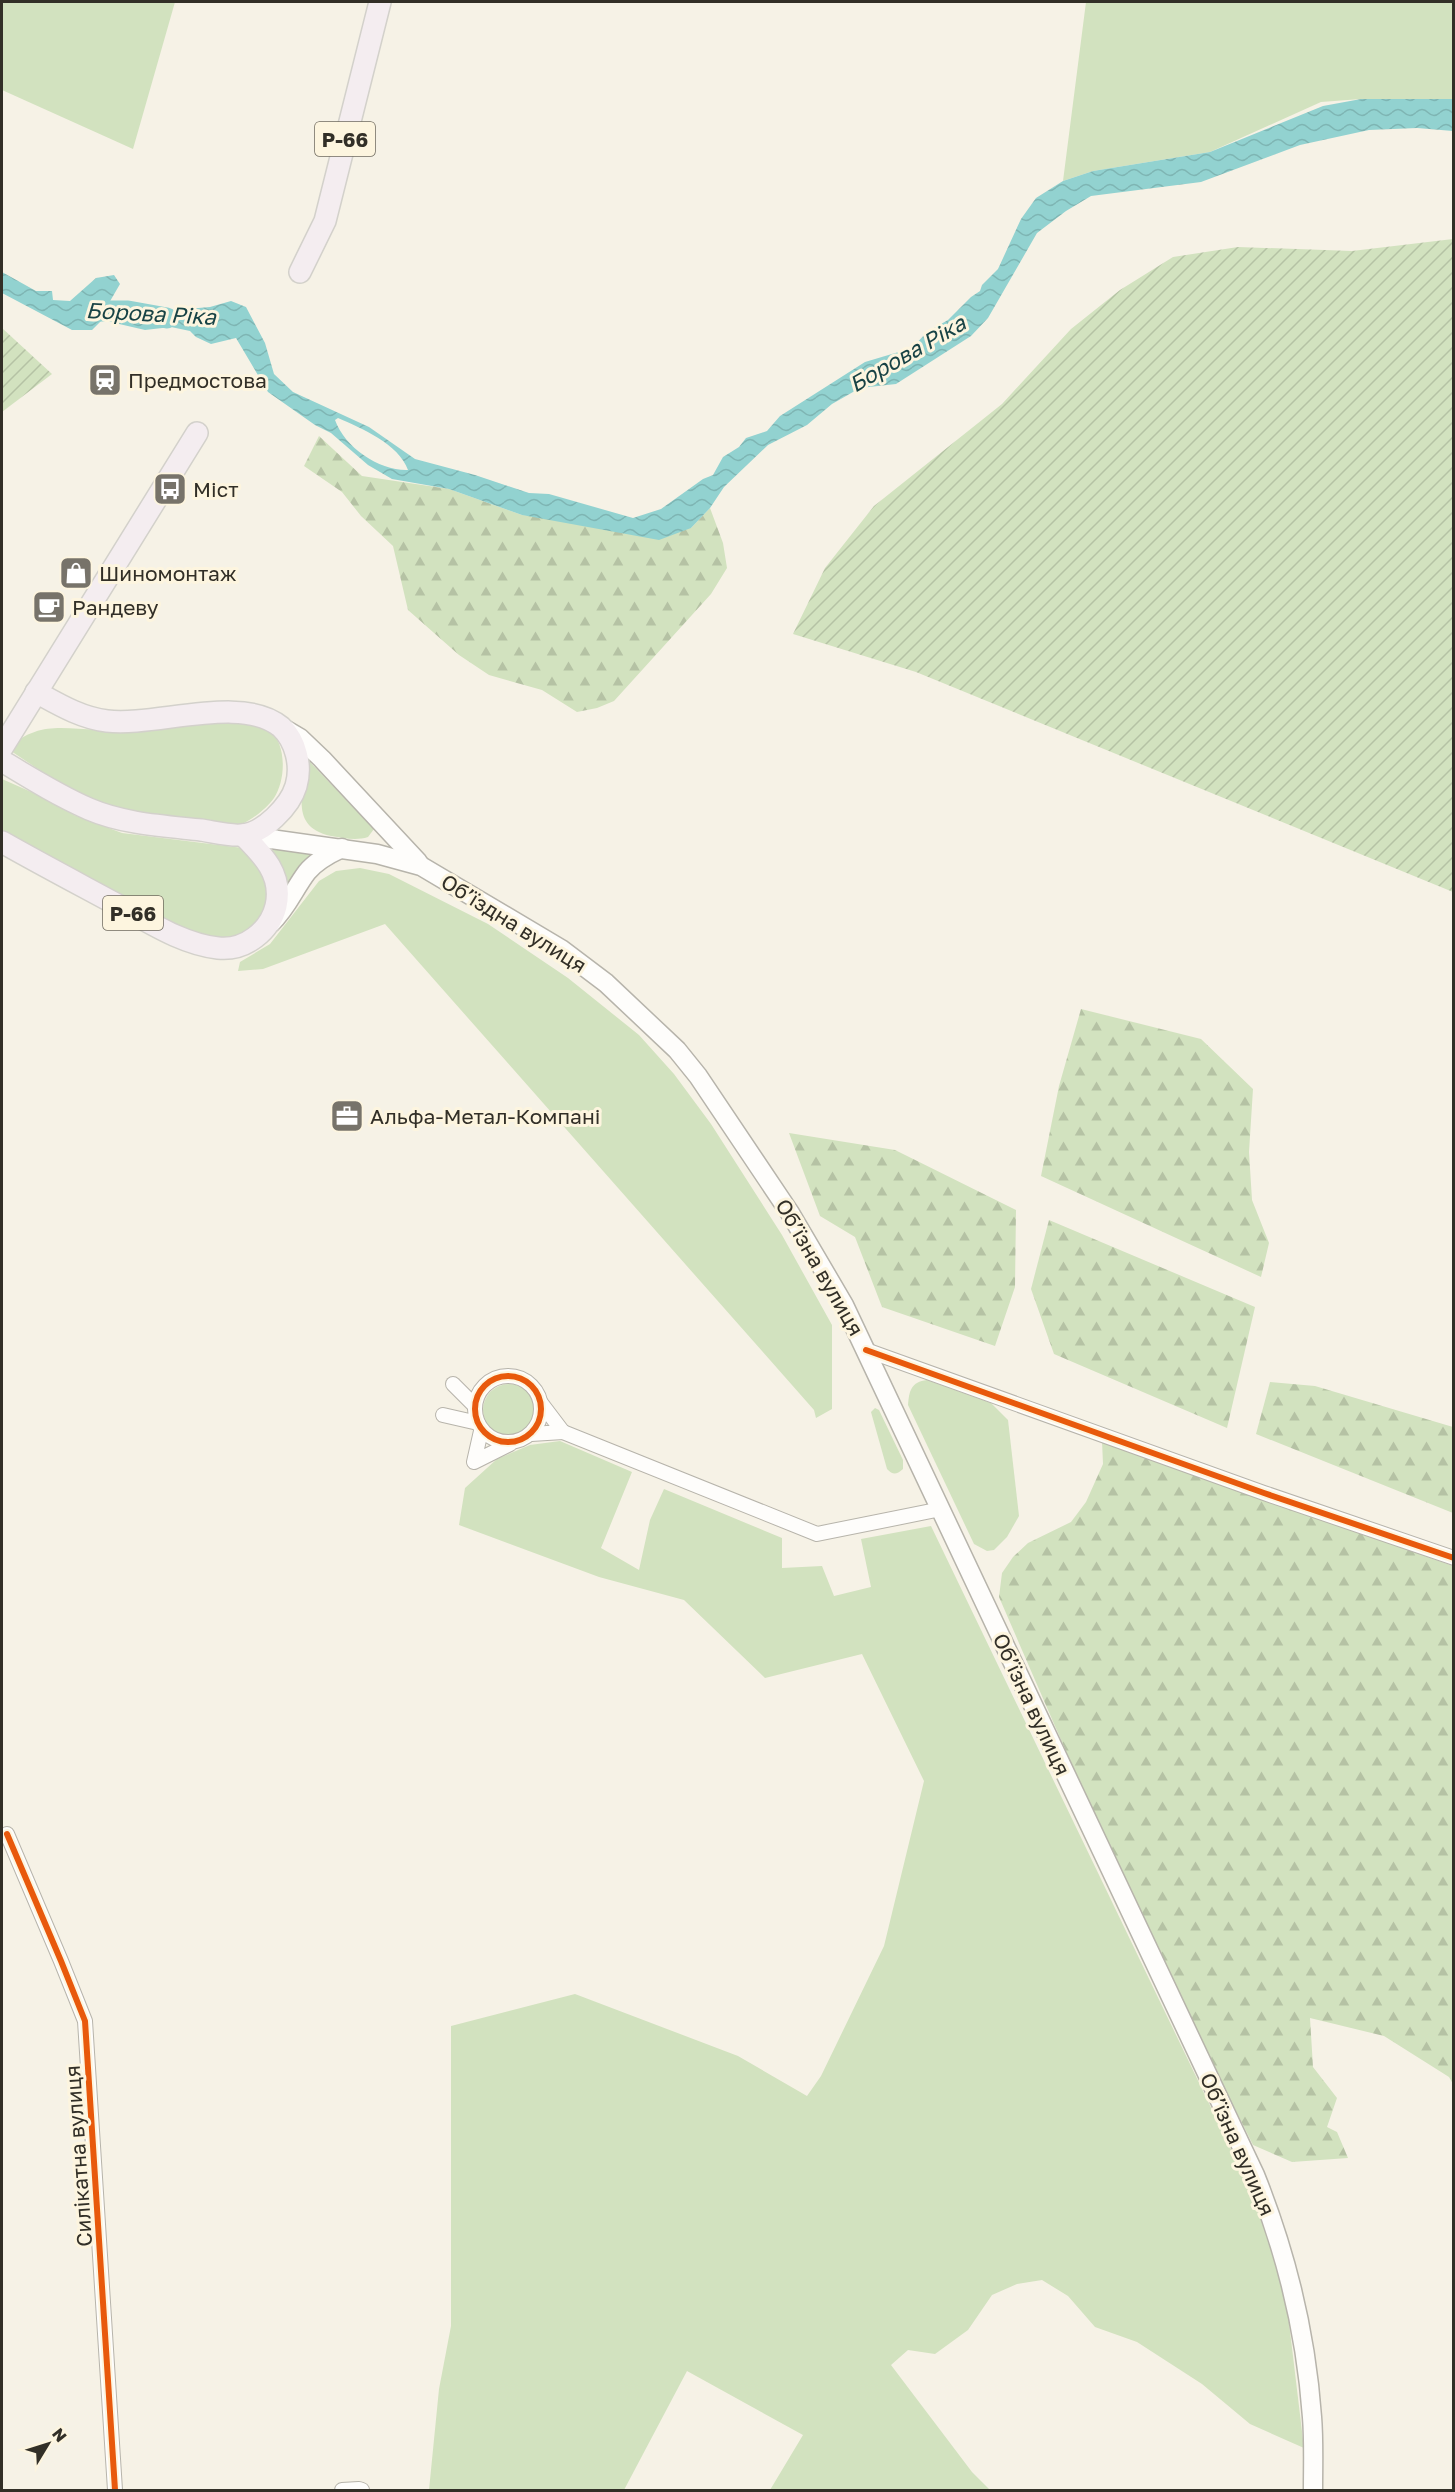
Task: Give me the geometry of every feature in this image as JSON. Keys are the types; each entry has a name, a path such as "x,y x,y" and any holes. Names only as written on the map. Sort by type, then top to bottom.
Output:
{"main road":[{"name":"Р-66","path":"300,272 325,221 380,2"},
{"path":"2,748 197,433"},
{"path":"36,692 71,710 106,721 125,722 231,712 256,716 280,726 300,738 322,759 421,866"},
{"path":"243,835 268,823 285,809 298,781 297,756 292,741 280,726"},
{"path":"2,761 91,810 134,822 342,848 399,858 421,866"},
{"path":"243,835 267,861 275,879 275,908 267,926"},
{"name":"Р-66","path":"2,842 163,929 199,944 231,948 245,944 267,926"},
{"path":"267,926 287,905 307,871 326,856 342,848"},
{"name":"Об’їздна вулиця","path":"421,866 561,949 606,983"},
{"name":"Об’їзна вулиця","path":"606,983 661,1033 698,1076 790,1213 844,1305 941,1509 1264,2198 1291,2283 1304,2348 1313,2420 1313,2490"}],"street":[{"path":"866,1350 1264,1493 1454,1558"},
{"path":"510,1443 496,1441 453,1384 480,1389 498,1376 517,1376 534,1387 541,1403 563,1432"},
{"path":"480,1389 474,1462 531,1434 539,1422 541,1403"},
{"path":"531,1434 563,1432 817,1534 941,1509"},
{"name":"Силікатна вулиця","path":"7,1834 61,1960 84,2021 115,2490"},
{"path":"342,2490 359,2488 362,2490"}],"green space":[{"path":"2,2 175,2 133,149 2,90"},
{"path":"1086,2 1453,2 1453,99 1361,99 1321,102 1210,152 1093,171 1063,181"},
{"path":"1453,239 1453,892 916,672 793,634 825,568 874,506 1002,404 1071,329 1120,290 1173,257 1238,247 1352,251"},
{"path":"2,328 52,374 2,412"},
{"path":"319,436 362,476 449,489 522,515 691,528 710,508 723,543 727,568 711,594 614,701 597,708 577,712 542,690 489,675 459,655 408,610 393,546 361,516 342,492 304,466"},
{"path":"221,720 264,726 275,736 282,753 281,782 274,798 255,816 238,825 164,820 106,806 72,791 8,749 20,739 44,729 109,729"},
{"path":"307,759 374,829 368,837 354,839 331,836 309,825 302,806"},
{"path":"2,779 54,802 74,815 122,833 243,848 248,851 270,884 267,909 249,937 207,943 7,835 2,829"},
{"path":"265,844 315,851 282,903"},
{"path":"360,868 389,874 488,924 568,978 639,1035 674,1074 711,1124 782,1235 832,1325 832,1409 816,1418 814,1410 385,924 263,969 238,971 240,962 270,944 319,881 336,871"},
{"path":"1081,1009 1201,1039 1253,1089 1249,1152 1252,1200 1269,1243 1261,1277 1041,1176 1059,1086"},
{"path":"789,1133 895,1150 1016,1210 1015,1287 995,1346 882,1307 855,1237 820,1216"},
{"path":"1049,1220 1255,1307 1227,1428 1054,1354 1031,1289"},
{"path":"927,1380 991,1403 1008,1420 1019,1516 1007,1537 994,1550 987,1551 974,1544 908,1405 909,1395 914,1385"},
{"path":"1270,1382 1315,1386 1453,1427 1453,1513 1256,1434"},
{"path":"509,1384 519,1386 527,1392 533,1400 535,1410 533,1420 527,1428 519,1434 509,1436 499,1434 491,1428 485,1420 483,1410 485,1400 491,1392 499,1386"},
{"path":"875,1408 879,1410 903,1460 903,1469 896,1473 887,1469 871,1412"},
{"path":"560,1441 632,1472 601,1548 639,1570 650,1520 664,1489 782,1538 782,1568 822,1566 834,1596 871,1587 861,1539 931,1526 1230,2147 1268,2234 1284,2281 1304,2448 1250,2424 1202,2384 1137,2342 1095,2327 1068,2296 1042,2280 1017,2284 992,2295 968,2330 935,2354 908,2350 891,2365 972,2472 990,2490 770,2490 803,2435 687,2371 624,2490 429,2490 439,2389 451,2326 451,2026 575,1994 738,2056 807,2096 821,2076 884,1946 924,1781 862,1654 765,1678 684,1600 599,1577 459,1525 465,1488 497,1459 530,1445"},
{"path":"1102,1441 1453,1566 1453,2084 1449,2077 1384,2036 1310,2018 1313,2067 1337,2098 1327,2127 1337,2132 1348,2158 1292,2162 1253,2145 1168,1975 1091,1809 999,1597 1002,1573 1013,1557 1028,1543 1071,1522 1086,1502 1103,1464"}],"water":[{"path":"1361,99 1453,99 1453,131 1417,128 1369,130 1300,145 1201,182 1091,196 1037,233 988,318 971,336 896,384 860,388 832,404 807,425 768,445 724,487 710,508 691,528 659,540 522,515 449,489 392,479 368,465 331,433 315,425 268,392 236,338 211,344 196,337 190,331 171,327 145,330 102,320 92,330 72,330 2,293 2,272 36,291 52,291 53,300 70,301 96,278 114,275 120,284 109,303 126,317 152,312 210,307 231,301 246,307 265,343 274,374 293,392 369,427 415,459 475,475 529,493 549,494 633,518 661,509 703,479 713,475 723,457 739,447 746,438 767,431 780,416 865,362 912,348 927,332 948,320 980,291 982,285 998,269 1021,219 1036,198 1063,181 1093,171 1210,152 1323,106","holes":["338,418 368,432 388,445 397,452 408,470 386,467 365,456 347,440 335,420"]}],"waterway":[{"name":"Борова Ріка","path":"91,311 128,311 167,318"}],"cycle path":[{"path":"866,1350 1264,1493 1454,1558"},
{"path":"501,1376 515,1376 527,1381 536,1390 541,1409 539,1422 532,1433 515,1442 501,1442 489,1437 480,1428 475,1416 475,1402 480,1390 489,1381 501,1376"},
{"path":"7,1834 85,2021 115,2490"}],"place":[{"name":"Предмостова","path":"105,380"},
{"name":"Міст","path":"170,489"},
{"name":"Шиномонтаж","path":"76,573"},
{"name":"Рандеву","path":"49,607"},
{"name":"Альфа-Метал-Компані","path":"347,1116"}]}
